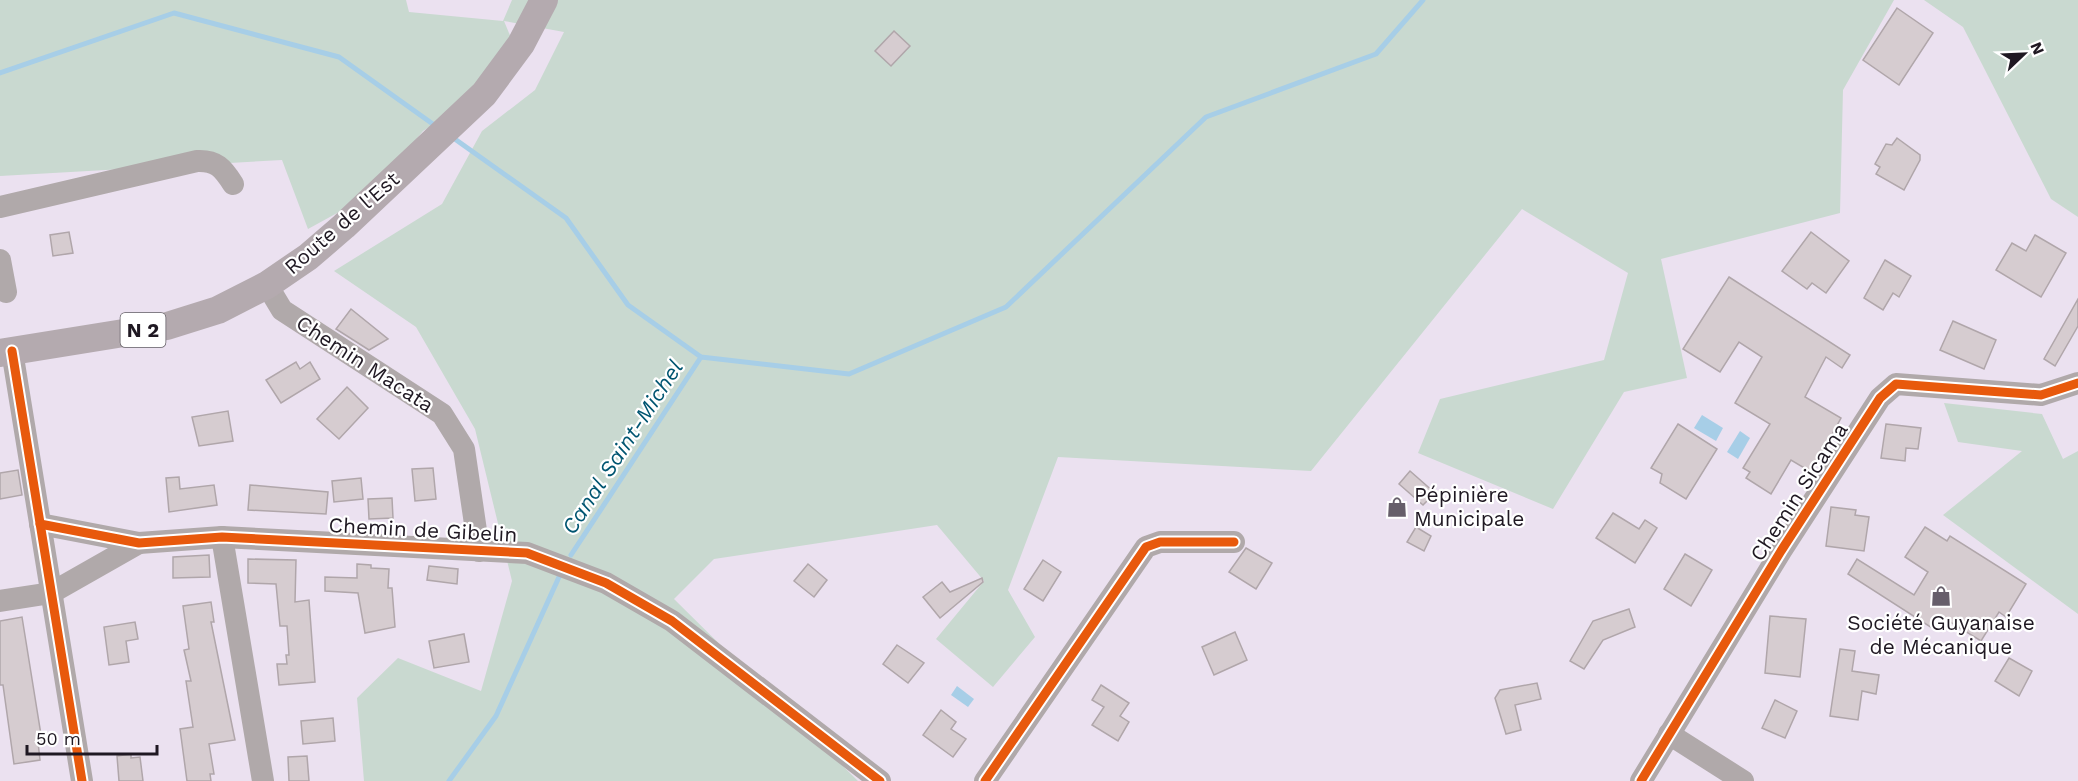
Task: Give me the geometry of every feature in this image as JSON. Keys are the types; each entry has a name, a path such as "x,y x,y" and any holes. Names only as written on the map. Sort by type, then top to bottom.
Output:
{"main road":[{"name":"Route de l'Est","path":"6,352 167,326 218,310 267,285 308,257 484,94 521,44 544,0"}],"street":[{"path":"0,207 197,161 210,160 224,169 233,184"},
{"path":"0,260 6,292"},
{"name":"Chemin Macata","path":"267,285 282,310 442,414 464,449 479,551"},
{"path":"6,352 40,524 76,780"},
{"name":"Chemin Sicama","path":"1641,781 1775,561 1874,407 1896,384 2041,395 2078,383"},
{"name":"Chemin de Gibelin","path":"40,524 139,543 222,537 527,553 606,583 672,621 880,781"},
{"path":"222,537 263,781"},
{"path":"985,781 1146,547 1160,542 1234,542"},
{"name":"Chemin de Gibelin","path":"51,593 139,543"},
{"path":"0,601 51,593"},
{"path":"1669,734 1743,781"}],"shaded area":[{"path":"0,0 406,0 409,12 503,21 512,0 1894,0 1843,90 1840,213 1661,259 1687,378 1624,392 1553,509 1418,453 1440,399 1604,360 1628,273 1522,209 1311,471 1058,457 1008,590 1035,637 993,687 936,639 984,581 937,525 714,559 674,599 858,781 364,781 357,698 398,658 481,691 512,581 475,429 416,327 334,271 442,204 482,131 535,90 564,32 504,21 514,45 468,102 423,131 399,160 339,212 308,229 282,160 0,176"},
{"path":"1924,0 2078,0 2078,217 2051,199 1963,27"},
{"path":"1944,403 2042,414 2063,459 2078,451 2078,614 1943,515 2022,451 1958,442"}],"water":[{"path":"1702,415 1723,428 1716,441 1694,428"},
{"path":"1740,431 1750,438 1738,459 1727,452"},
{"path":"957,686 974,699 968,707 951,695"}],"building":[{"path":"1897,8 1933,33 1899,85 1863,60"},
{"path":"894,31 910,46 891,66 875,51"},
{"path":"1897,138 1920,155 1920,160 1904,190 1876,174 1880,167 1875,164 1886,144 1892,145"},
{"path":"69,232 73,253 53,256 50,235"},
{"path":"1811,232 1849,261 1826,293 1812,283 1807,289 1782,271"},
{"path":"2035,235 2066,253 2041,297 1996,270 2012,243 2026,251"},
{"path":"1885,260 1911,276 1899,297 1893,293 1883,310 1864,298"},
{"path":"1729,277 1850,355 1842,368 1826,357 1805,397 1841,418 1818,460 1811,472 1791,460 1771,494 1746,478 1750,472 1743,468 1770,424 1735,403 1762,357 1739,342 1720,372 1683,349"},
{"path":"2078,299 2078,326 2055,366 2044,359"},
{"path":"351,309 388,339 369,350 336,329"},
{"path":"1953,321 1996,340 1984,369 1940,350"},
{"path":"296,362 300,369 310,362 320,379 281,403 266,380"},
{"path":"347,387 368,408 339,439 317,419"},
{"path":"228,411 233,441 199,446 192,417"},
{"path":"1678,424 1717,449 1686,499 1660,483 1662,474 1651,468"},
{"path":"1886,424 1921,428 1918,449 1906,448 1905,461 1881,458"},
{"path":"433,468 436,499 415,501 412,469"},
{"path":"18,470 22,495 0,499 0,473"},
{"path":"1410,471 1435,493 1423,505 1399,484"},
{"path":"179,477 180,489 214,485 217,505 169,512 166,478"},
{"path":"361,478 363,499 334,502 332,481"},
{"path":"250,485 328,492 326,514 248,510"},
{"path":"392,498 393,518 369,519 368,499"},
{"path":"1831,507 1856,510 1855,515 1869,517 1864,551 1826,546"},
{"path":"1613,513 1639,529 1645,520 1657,528 1635,563 1596,538"},
{"path":"1416,527 1431,536 1424,551 1407,542"},
{"path":"1925,527 1947,541 1950,536 2026,584 2006,617 1999,612 1981,641 1939,615 1932,628 1848,574 1857,559 1914,595 1928,572 1905,557"},
{"path":"1246,548 1272,563 1256,589 1229,572"},
{"path":"1685,554 1712,570 1691,606 1664,589"},
{"path":"209,555 210,577 173,578 173,557"},
{"path":"248,559 296,560 295,602 309,600 315,682 279,685 277,664 287,664 286,655 289,655 287,626 280,626 276,584 248,583"},
{"path":"1043,560 1061,572 1043,601 1024,589"},
{"path":"357,564 389,569 388,588 392,588 395,627 365,633 358,593 325,591 325,577 357,578"},
{"path":"808,564 827,580 814,597 794,581"},
{"path":"429,566 458,569 457,584 427,580"},
{"path":"982,578 983,582 940,618 923,597 942,582 950,592"},
{"path":"211,602 214,622 211,622 235,740 209,744 214,774 210,774 211,781 187,781 180,729 193,727 186,681 191,681 184,650 189,649 183,606"},
{"path":"1629,609 1635,627 1603,640 1584,669 1570,661 1593,621"},
{"path":"1770,616 1806,619 1800,677 1765,673"},
{"path":"22,617 42,741 38,742 40,760 14,764 3,685 0,685 0,621"},
{"path":"135,622 138,639 126,641 129,662 109,665 104,627"},
{"path":"1235,632 1247,660 1214,675 1202,647"},
{"path":"464,634 469,662 434,668 429,641"},
{"path":"897,645 924,663 908,683 883,664"},
{"path":"1840,649 1855,651 1852,671 1879,675 1876,694 1862,691 1858,720 1830,716"},
{"path":"2009,658 2032,671 2019,696 1995,681"},
{"path":"1537,683 1541,699 1515,705 1521,730 1506,734 1495,698 1500,690"},
{"path":"1101,685 1129,703 1120,716 1129,722 1118,741 1092,725 1104,707 1092,700"},
{"path":"1775,700 1797,711 1785,738 1762,728"},
{"path":"941,710 956,722 951,729 966,739 953,757 923,735"},
{"path":"333,718 335,741 303,744 301,721"},
{"path":"131,754 131,758 140,757 143,781 119,781 117,756"},
{"path":"307,756 309,781 289,781 288,757"}],"waterway":[{"path":"452,137 566,218 628,305 701,357 849,374 1006,307 1206,117 1376,54 1423,0"},
{"path":"0,73 174,13 339,57 437,127"},
{"name":"Canal Saint-Michel","path":"571,555 701,357"},
{"name":"Canal Saint-Michel","path":"449,781 496,716 559,577"}],"cycle path":[{"path":"12,351 82,781"},
{"path":"1641,781 1781,551 1880,398 1896,384 2041,395 2078,383"},
{"path":"40,524 139,543 222,537 527,553 606,583 672,621 880,781"},
{"path":"985,781 1146,547 1160,542 1234,542"}],"place":[{"name":"Pépinière Municipale","path":"1397,507"},
{"name":"Société Guyanaise de Mécanique","path":"1941,596"}]}
